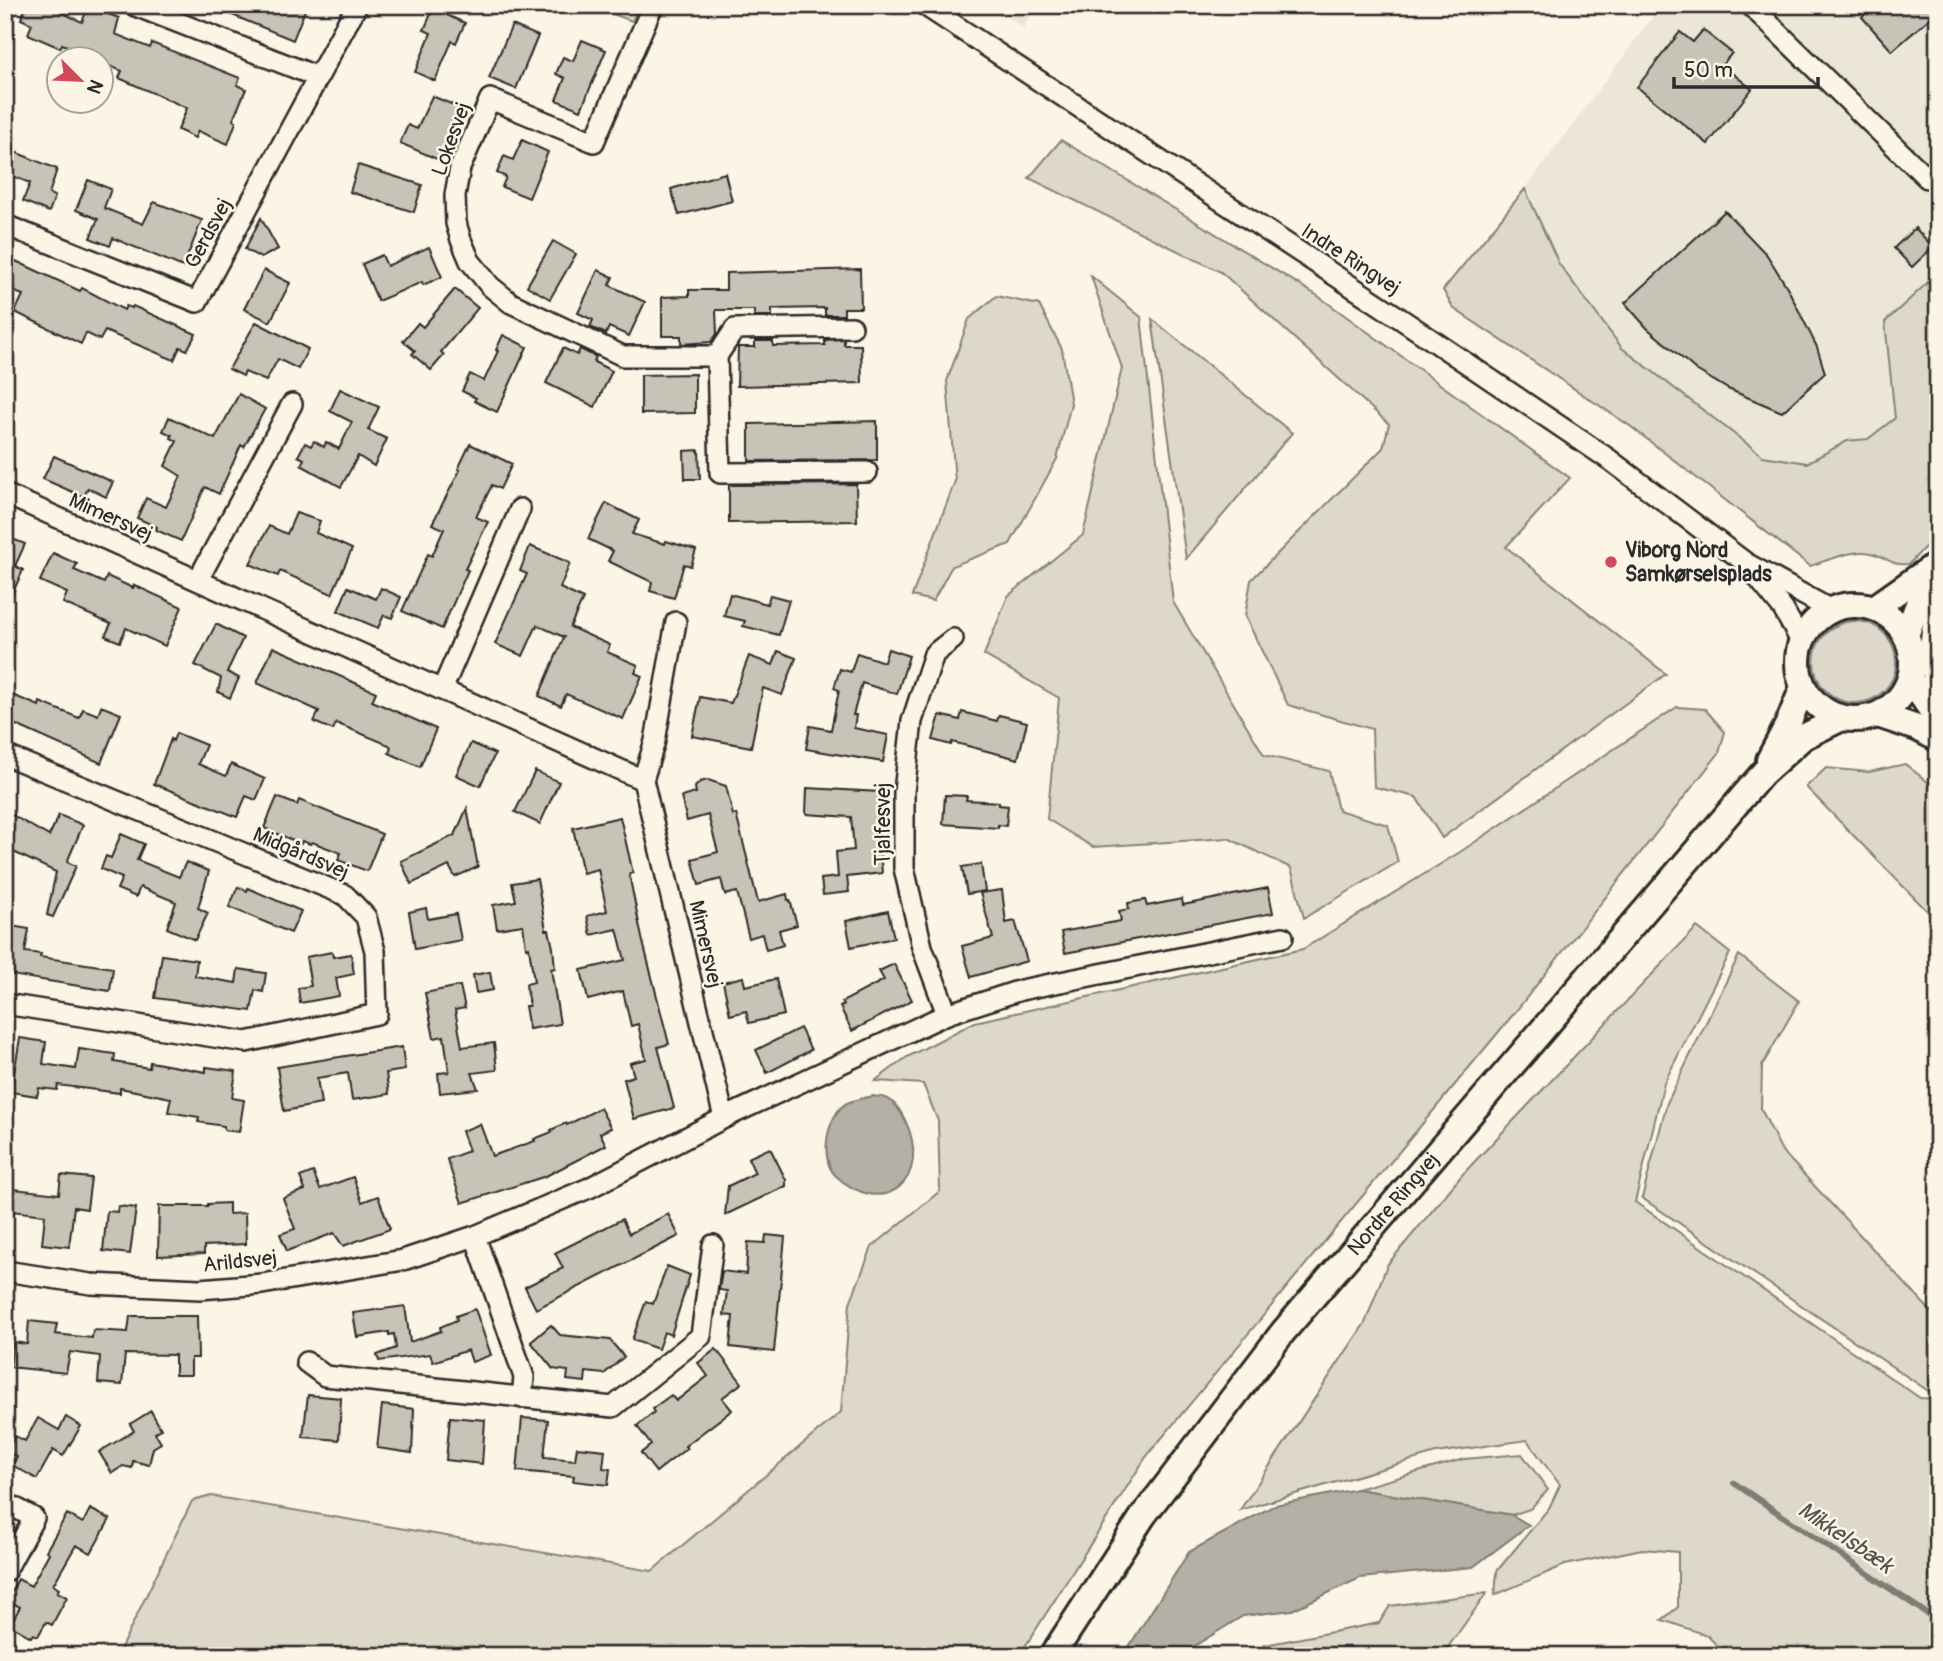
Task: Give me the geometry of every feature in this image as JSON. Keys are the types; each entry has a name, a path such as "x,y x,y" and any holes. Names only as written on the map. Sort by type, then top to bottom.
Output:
{"main road":[{"path":"1874,608 1938,563"},
{"path":"1906,635 1920,599 1938,569"},
{"path":"1845,605 1874,608 1887,614 1906,635 1911,649 1910,679 1897,700 1878,715 1854,720 1842,718 1818,707 1802,687 1797,664 1801,641 1808,628 1830,610 1845,605"},
{"path":"1938,612 1931,638 1932,668 1938,684"},
{"path":"1910,679 1938,720"},
{"name":"Nordre Ringvej","path":"1763,773 1788,724 1802,687"},
{"path":"1878,715 1917,728 1938,739"},
{"name":"Nordre Ringvej","path":"1052,1656 1143,1516 1283,1332 1763,773 1803,737 1842,718"}],"street":[{"path":"133,5 318,77"},
{"name":"Gerdsvej","path":"5,225 197,302 357,5"},
{"name":"Lokesvej","path":"653,5 594,142 490,99 460,168 455,195 456,223 470,261 490,286 511,303 623,356 717,356"},
{"name":"Indre Ringvej","path":"923,5 1392,313 1587,445 1746,563 1830,610"},
{"path":"1750,5 1927,178"},
{"path":"852,327 735,329 717,356 720,473 867,472"},
{"path":"198,580 292,404"},
{"name":"Mimersvej","path":"5,495 643,780 724,1118"},
{"path":"442,690 520,509"},
{"name":"Indre Ringvej","path":"1746,563 1783,609 1801,641"},
{"path":"643,780 655,741 676,622"},
{"name":"Tjalfesvej","path":"947,1014 922,947 904,868 904,792 912,721 934,654 953,639"},
{"name":"Midgårdsvej","path":"5,755 345,895 366,917 375,951 377,1014 246,1042 5,1004"},
{"path":"724,1118 947,1014 1021,990 1283,937"},
{"name":"Arildsvej","path":"5,1271 91,1284 200,1289 262,1284 404,1260 475,1236 589,1188 724,1118"},
{"path":"475,1236 524,1377 522,1398"},
{"path":"306,1362 325,1376 613,1407 701,1336 713,1245"},
{"path":"5,1503 34,1518 5,1572"},
{"path":"5,1653 10,1656"}],"shaded area":[{"path":"588,5 639,5 632,21"},
{"path":"991,5 1039,5 1023,28"},
{"path":"1661,5 1938,5 1938,273 1885,322 1895,417 1868,439 1847,441 1807,463 1763,456 1622,348 1559,264 1525,189"},
{"path":"1061,140 1318,296 1570,478 1506,547 1666,674 1442,838 1416,797 1374,787 1372,729 1288,705 1245,616 1251,580 1383,448 1389,424 1221,272 1029,178"},
{"path":"1525,189 1559,264 1622,348 1763,456 1807,463 1847,441 1868,439 1895,418 1885,322 1938,273 1938,533 1909,564 1898,564 1876,555 1857,552 1810,566 1630,426 1453,308 1443,290"},
{"path":"1091,276 1141,317 1173,602 1264,755 1329,771 1338,810 1388,825 1398,862 1304,918 1291,868 1228,838 1093,847 1047,819 1059,698 984,655 1008,596 1083,535 1122,368"},
{"path":"996,296 1039,305 1062,349 1071,404 1057,459 1010,544 952,566 933,601 912,596 955,481 947,381 969,319"},
{"path":"1152,319 1292,433 1186,559"},
{"path":"1847,621 1863,621 1878,628 1889,639 1896,654 1893,678 1884,691 1863,703 1847,703 1832,696 1821,685 1814,670 1814,654 1821,639 1832,628"},
{"path":"1677,707 1705,709 1725,732 1719,753 1516,1011 1146,1457 1019,1656 117,1656 192,1501 211,1496 652,1571 841,1412 850,1303 872,1247 940,1191 938,1121 923,1084 875,1081 907,1057 975,1022 1303,949 1460,852"},
{"path":"1905,764 1938,790 1938,922 1806,787 1826,768 1869,772"},
{"path":"1697,927 1730,953 1664,1083 1635,1202 1920,1398 1938,1399 1938,1656 1727,1656 1707,1635 1662,1620 1678,1607 1678,1552 1642,1549 1565,1565 1495,1595 1497,1571 1549,1508 1560,1485 1527,1440 1436,1453 1240,1510 1365,1323 1387,1265 1462,1175"},
{"path":"1739,955 1799,1001 1762,1066 1761,1109 1782,1151 1938,1319 1938,1386 1930,1392 1642,1198 1667,1103"},
{"path":"873,1096 888,1099 896,1105 905,1120 912,1141 913,1160 908,1175 899,1187 887,1194 871,1194 854,1189 835,1175 827,1159 826,1148 834,1117 847,1103"},
{"path":"1522,1454 1548,1490 1530,1509 1512,1515 1357,1489 1464,1459"},
{"path":"1357,1489 1512,1515 1529,1525 1473,1567 1360,1578 1292,1610 1243,1616 1178,1656 1123,1656 1189,1552 1275,1505"},
{"path":"1487,1593 1443,1654 1437,1656 1247,1656 1265,1645 1379,1623 1390,1606"}],"building":[{"path":"27,5 46,5 82,22 88,7 119,18 115,34 150,48 152,43 240,78 237,85 246,89 233,120 236,122 228,144 198,131 195,138 178,130 187,108 119,78 122,71 116,69 116,46 55,46 28,34 32,24 21,19"},
{"path":"208,5 307,5 293,40"},
{"path":"1875,5 1938,5 1938,11 1892,51 1862,17"},
{"path":"433,9 465,23 456,43 452,41 435,81 415,72 431,33 424,30"},
{"path":"512,25 538,36 516,89 489,78"},
{"path":"1703,30 1732,53 1722,65 1752,89 1708,144 1637,87 1680,32 1693,42"},
{"path":"582,40 606,50 581,110 556,100 565,78 556,74 563,57 573,61"},
{"path":"432,96 461,108 439,160 400,143 408,125 417,129"},
{"path":"522,140 548,152 529,198 502,187 506,177 497,173 504,156 513,160"},
{"path":"5,148 57,169 49,194 55,196 49,212 23,201 30,183 5,173"},
{"path":"358,165 422,185 414,212 350,192"},
{"path":"725,173 732,201 679,215 671,189"},
{"path":"88,180 111,189 104,208 143,224 154,202 202,220 183,267 113,238 110,246 90,238 98,219 76,210"},
{"path":"1725,211 1767,255 1787,287 1817,347 1825,373 1782,412 1728,389 1696,370 1647,328 1625,303"},
{"path":"261,218 278,249 261,258 245,249"},
{"path":"1915,228 1933,247 1912,267 1894,248"},
{"path":"553,241 576,254 550,299 527,286"},
{"path":"429,247 442,277 423,285 422,282 378,301 362,264 382,255 387,266"},
{"path":"5,256 80,291 82,288 124,310 126,306 133,306 196,334 187,350 180,347 174,360 105,331 100,340 86,333 81,344 15,312 23,295 5,288"},
{"path":"860,269 861,308 844,308 844,315 825,315 825,308 772,309 772,316 754,316 754,310 716,310 717,334 711,342 681,344 681,336 662,336 662,297 689,296 689,290 726,290 726,273"},
{"path":"264,270 290,283 270,322 244,309"},
{"path":"598,270 613,277 609,285 645,302 629,336 609,327 606,334 590,327 593,320 578,313"},
{"path":"455,289 478,308 441,352 444,355 431,370 412,354 415,351 403,341 418,323 423,327"},
{"path":"256,322 308,349 298,369 278,359 266,381 245,372 243,376 229,369"},
{"path":"503,335 527,347 497,412 474,401 476,398 462,391 470,374 484,381"},
{"path":"844,339 844,345 861,345 862,383 737,386 738,347 755,347 755,341 773,341 773,346 825,345 825,340"},
{"path":"563,348 577,355 580,349 596,357 594,362 612,371 595,407 546,383"},
{"path":"695,374 695,413 641,414 641,375"},
{"path":"340,389 379,407 368,430 387,439 374,466 358,456 341,487 301,465 304,459 298,456 305,443 311,446 314,441 324,447 326,442 339,449 352,422 330,411"},
{"path":"239,394 265,409 244,447 241,445 219,494 205,487 181,541 137,518 146,498 166,507 181,476 165,466 177,441 163,431 169,417 215,439"},
{"path":"877,421 877,460 749,461 749,424"},
{"path":"470,444 512,464 500,489 492,485 476,517 488,522 465,569 468,570 442,629 402,611 428,554 432,556 444,529 432,524 460,470 458,469"},
{"path":"699,450 700,479 685,479 684,451"},
{"path":"54,456 113,482 106,497 88,488 84,497 43,479"},
{"path":"856,484 857,521 729,523 729,485"},
{"path":"606,503 639,520 632,534 696,550 691,566 684,564 674,598 650,591 652,582 608,561 613,551 588,539"},
{"path":"296,513 320,521 316,533 352,549 332,594 280,571 278,576 250,564 269,526 287,534"},
{"path":"5,536 25,544 15,566 23,570 5,610"},
{"path":"530,546 570,563 560,588 583,599 570,627 610,645 607,652 638,665 635,673 642,676 623,719 566,694 561,706 539,696 564,637 537,625 523,656 495,644 527,574 520,571"},
{"path":"53,553 77,564 74,570 104,583 107,576 182,607 165,646 126,628 120,642 105,636 111,624 63,603 67,593 40,581"},
{"path":"348,587 376,599 381,588 401,597 392,618 384,615 378,628 338,611"},
{"path":"730,594 767,604 770,595 789,600 779,635 743,626 745,621 724,616"},
{"path":"216,624 243,638 227,672 239,678 230,698 218,692 221,678 195,665"},
{"path":"273,647 376,692 372,701 436,729 420,767 389,753 389,745 336,723 333,730 314,722 319,711 257,683"},
{"path":"888,649 909,656 897,694 862,683 853,715 856,715 854,728 888,735 883,762 806,749 810,726 831,730 839,690 834,688 840,669 851,672 857,653 884,662"},
{"path":"778,651 796,658 782,695 763,688 751,747 692,736 700,697 731,703 749,656 773,665"},
{"path":"5,692 39,706 40,702 79,718 83,709 98,715 101,706 121,714 101,763 5,720"},
{"path":"962,712 997,721 999,715 1027,722 1018,759 952,742 951,745 933,740 940,715 960,720"},
{"path":"176,733 206,745 198,764 226,776 231,764 265,779 256,800 246,796 237,817 154,784 171,739 173,741"},
{"path":"471,743 495,754 480,786 456,775"},
{"path":"535,771 559,782 540,824 515,812"},
{"path":"708,780 726,786 733,815 736,814 758,902 787,894 790,900 797,925 779,930 783,945 766,950 762,934 749,938 737,892 725,895 721,879 699,885 692,859 718,852 708,815 687,821 681,797 696,793 695,787"},
{"path":"807,788 880,792 878,831 882,873 847,877 849,892 823,895 821,879 838,877 836,852 854,850 851,817 806,814"},
{"path":"945,795 967,796 966,800 999,802 999,805 1008,806 1006,826 998,825 998,828 943,824"},
{"path":"277,797 297,805 299,800 382,834 367,871 338,860 341,853 312,842 310,844 302,841 301,844 264,828"},
{"path":"467,808 478,867 455,877 449,866 411,884 401,861 455,835"},
{"path":"5,811 49,836 59,815 83,825 67,862 76,866 53,917 47,915 56,872 5,848"},
{"path":"620,817 633,873 629,874 642,938 669,1044 658,1047 674,1108 634,1119 624,1079 634,1076 630,1063 646,1059 638,1024 631,1026 623,991 588,1000 581,970 625,960 617,929 591,935 587,916 607,911 598,869 583,873 573,828"},
{"path":"121,834 144,844 137,860 179,877 186,862 209,871 198,908 208,913 195,940 167,928 176,902 140,887 136,897 117,889 122,878 101,869 106,856 111,858"},
{"path":"981,864 985,891 967,894 962,867"},
{"path":"537,879 546,930 549,930 553,948 555,968 551,969 560,1024 529,1029 525,1006 529,1006 526,984 534,982 523,925 497,929 493,905 516,901 512,883"},
{"path":"238,887 247,891 248,888 301,911 291,933 229,907"},
{"path":"1268,888 1273,913 1065,953 1061,932 1121,921 1119,911 1129,909 1128,903 1145,900 1147,906 1182,899 1183,905"},
{"path":"1002,890 1006,923 1015,921 1027,961 971,977 962,946 993,938 980,893"},
{"path":"426,908 428,919 456,914 461,940 415,949 409,912"},
{"path":"888,911 894,938 851,947 846,921"},
{"path":"5,925 29,929 25,952 41,954 40,957 113,968 110,991 5,974"},
{"path":"332,952 333,957 351,954 354,974 336,978 339,996 300,1003 298,988 311,986 306,957"},
{"path":"162,955 197,960 195,976 236,983 238,969 266,973 263,992 255,990 251,1011 155,998"},
{"path":"894,964 912,1000 852,1031 840,1007 844,1005 842,1002 884,980 879,971"},
{"path":"490,972 493,990 476,993 473,975"},
{"path":"743,977 745,986 776,979 784,1015 749,1023 746,1011 730,1015 723,982"},
{"path":"460,986 465,1008 455,1010 462,1047 494,1043 497,1070 472,1073 478,1089 440,1093 438,1073 449,1072 444,1036 434,1038 425,993"},
{"path":"800,1028 811,1050 767,1073 756,1050"},
{"path":"20,1038 46,1042 43,1064 76,1069 79,1049 115,1054 114,1062 149,1068 150,1062 206,1072 206,1067 236,1071 232,1098 244,1100 239,1132 224,1130 224,1126 198,1122 199,1117 168,1112 171,1098 120,1088 120,1093 58,1085 57,1090 39,1088 37,1096 11,1092"},
{"path":"402,1047 405,1070 386,1073 389,1094 352,1100 348,1073 317,1078 321,1104 284,1111 277,1067"},
{"path":"600,1108 611,1128 600,1133 606,1145 546,1176 462,1203 447,1159 469,1151 462,1131 480,1124 492,1156 535,1141 534,1139 552,1132 551,1130"},
{"path":"770,1148 786,1180 786,1186 725,1215 728,1186 755,1173 748,1158"},
{"path":"313,1172 320,1189 353,1177 362,1202 378,1196 390,1229 343,1246 334,1233 287,1251 280,1234 295,1229 283,1198 305,1190 300,1177"},
{"path":"61,1175 91,1178 87,1209 74,1207 69,1247 42,1244 45,1215 11,1211 14,1189 59,1194"},
{"path":"229,1203 229,1214 245,1213 246,1244 204,1246 204,1254 158,1256 159,1206"},
{"path":"118,1206 136,1208 130,1254 103,1251 107,1211 117,1212"},
{"path":"668,1214 679,1236 536,1309 525,1287 563,1268 555,1253 622,1219 629,1234"},
{"path":"766,1235 785,1237 774,1352 730,1347 733,1316 724,1315 727,1291 719,1290 722,1271 746,1274 748,1242 765,1243"},
{"path":"667,1266 690,1275 671,1335 664,1332 658,1349 632,1340 646,1301 653,1304"},
{"path":"405,1306 410,1342 441,1331 440,1327 457,1320 456,1316 475,1309 491,1355 472,1362 468,1350 433,1362 430,1354 379,1361 377,1355 396,1348 394,1334 389,1335 389,1332 357,1337 353,1313"},
{"path":"130,1316 197,1316 198,1358 191,1358 191,1375 175,1375 175,1355 125,1354 122,1385 98,1383 100,1356 70,1352 66,1373 10,1367 13,1342 27,1344 29,1321 57,1324 55,1334 92,1338 93,1330 128,1332"},
{"path":"551,1325 560,1335 610,1340 624,1357 604,1374 586,1372 585,1382 567,1380 568,1371 553,1369 531,1342"},
{"path":"716,1349 742,1383 722,1398 732,1410 656,1472 641,1453 651,1445 637,1426 654,1412 652,1409 671,1395 676,1401 708,1376 698,1363"},
{"path":"308,1395 341,1398 339,1440 303,1437"},
{"path":"382,1405 414,1409 412,1453 377,1448"},
{"path":"151,1411 161,1429 155,1433 161,1443 153,1448 149,1465 133,1461 132,1468 123,1466 112,1473 99,1452 134,1431 130,1424"},
{"path":"66,1417 81,1426 63,1456 53,1450 37,1479 12,1465 17,1457 6,1451 15,1436 25,1441 38,1418 59,1430"},
{"path":"450,1417 485,1420 482,1464 446,1460"},
{"path":"522,1418 548,1420 544,1457 575,1460 577,1447 605,1450 603,1468 610,1469 608,1485 573,1481 574,1476 517,1471"},
{"path":"90,1509 110,1519 91,1553 76,1545 53,1585 59,1589 57,1592 67,1597 52,1625 46,1622 38,1636 33,1634 31,1637 10,1625 20,1607 7,1600 18,1579 31,1586 49,1553 46,1551 67,1514 83,1523"}],"waterway":[{"name":"Mikkelsbæk","path":"1734,1483 1938,1621"}],"place":[{"name":"Viborg Nord Samkørselsplads","path":"1611,562"}]}
